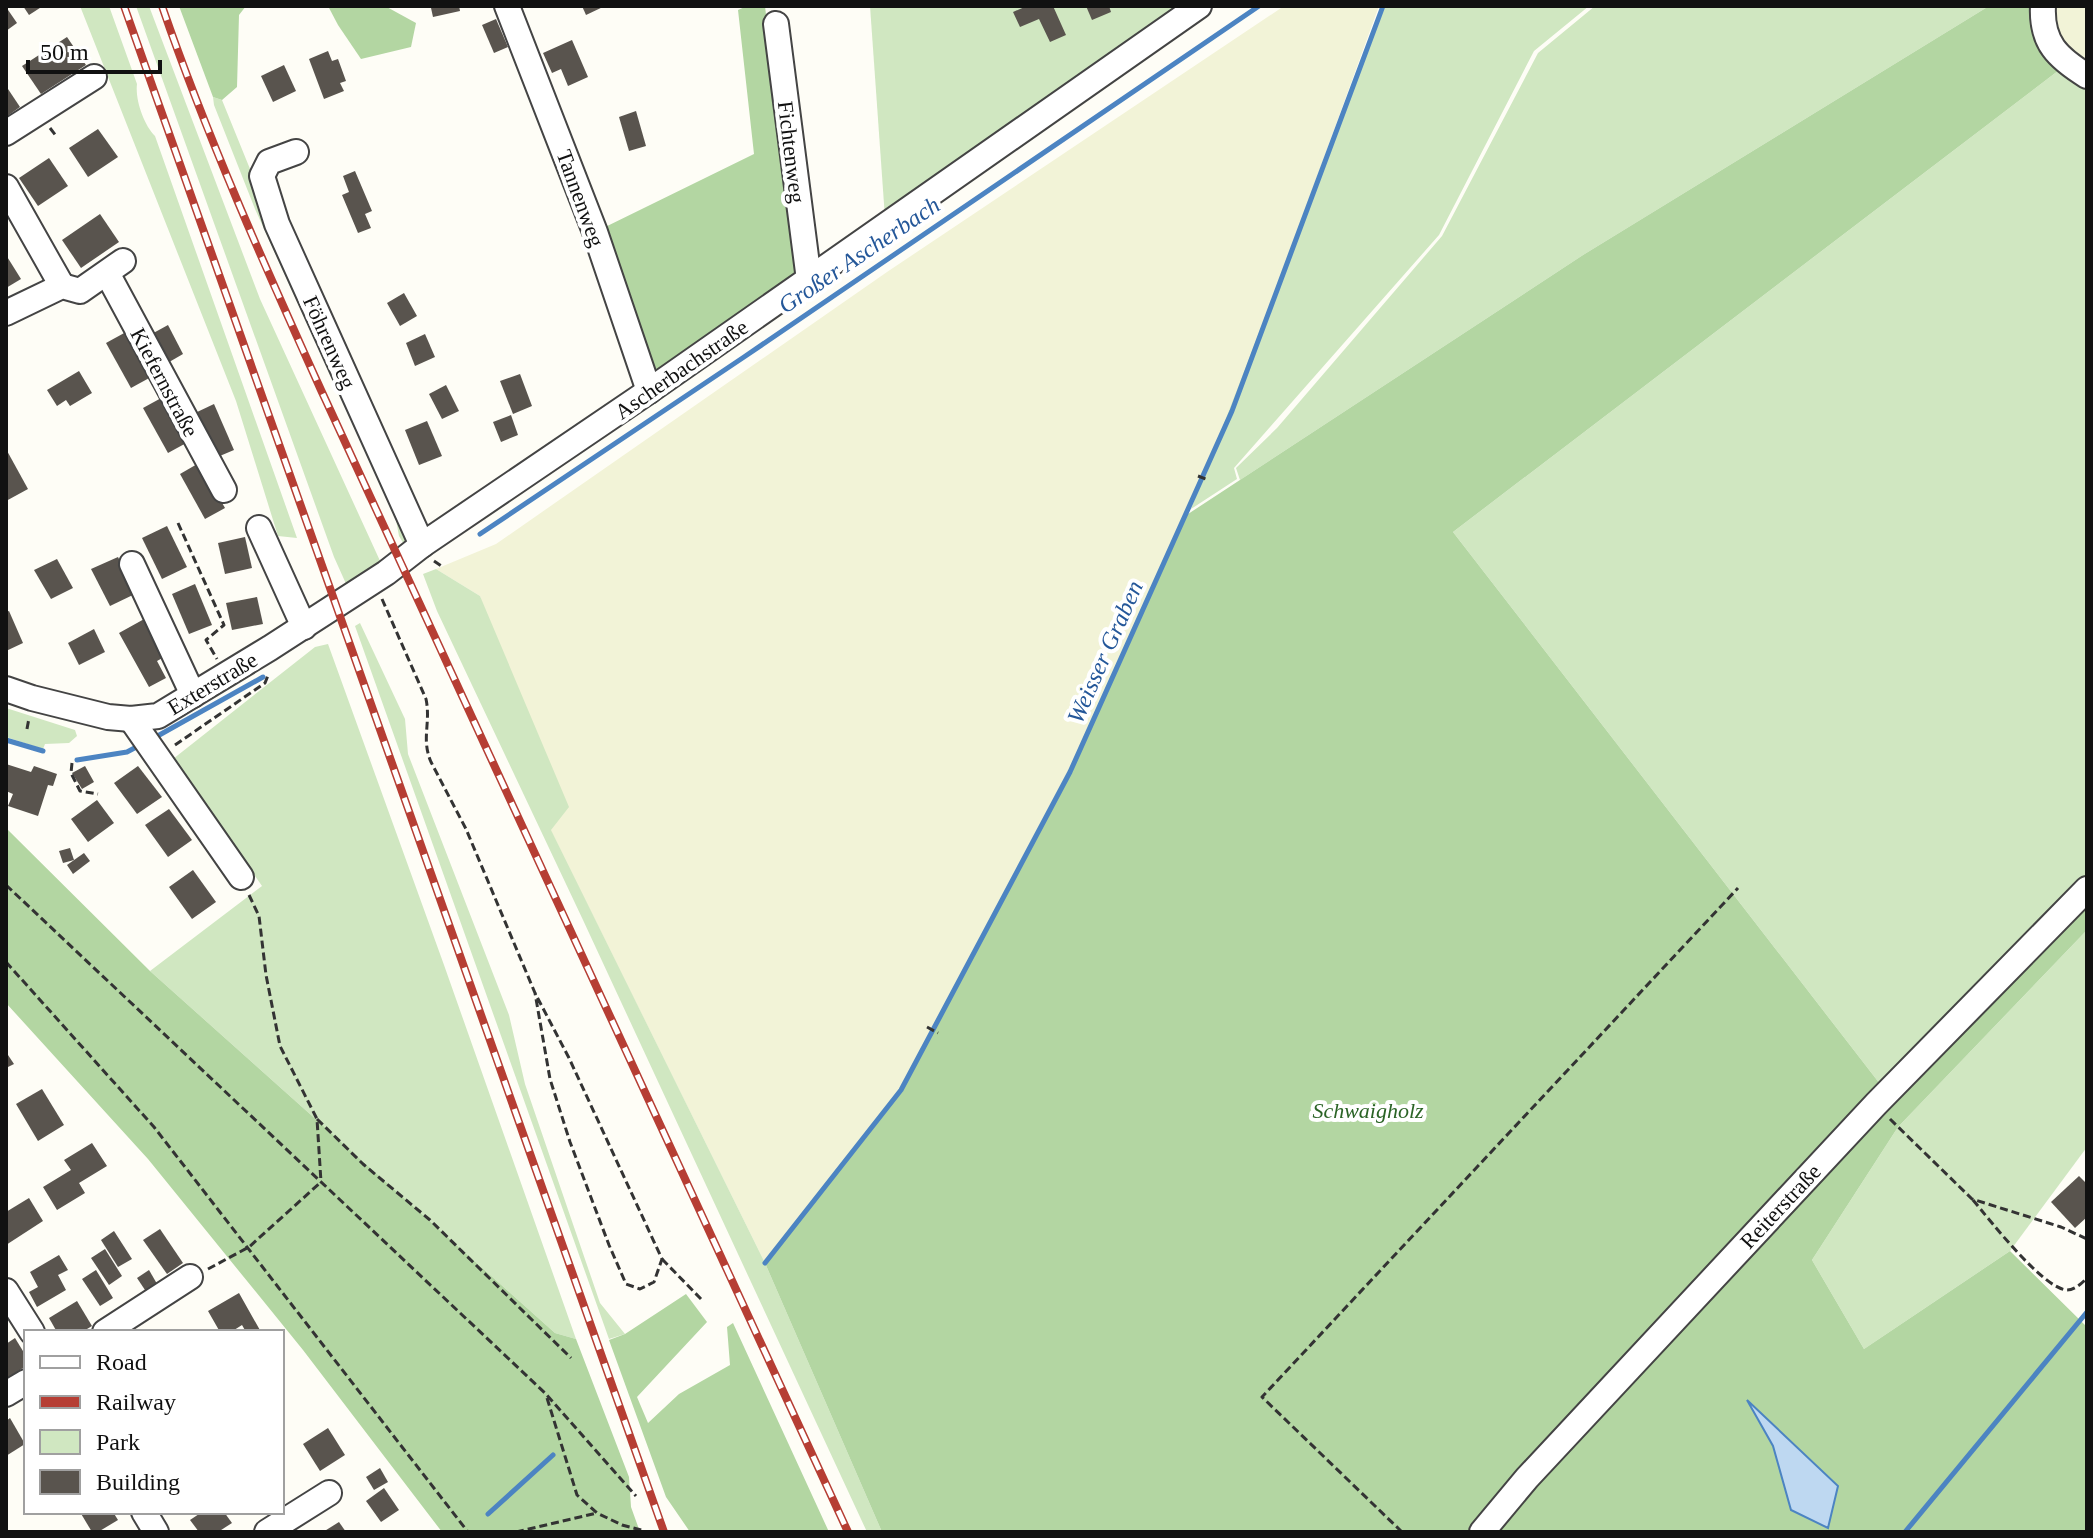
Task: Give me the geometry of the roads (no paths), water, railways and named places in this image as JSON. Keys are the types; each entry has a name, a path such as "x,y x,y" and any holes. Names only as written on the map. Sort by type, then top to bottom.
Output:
{"street":[{"name":"Tannenweg","path":"507,6 595,232 649,391"},
{"name":"Ascherbachstraße","path":"310,622 373,581 427,552 649,391 1199,6"},
{"path":"2043,6 2042,20 2049,44 2067,64 2087,76"},
{"name":"Fichtenweg","path":"776,24 809,280"},
{"path":"6,133 94,77"},
{"name":"Föhrenweg","path":"296,152 269,162 262,176 277,224 427,552"},
{"path":"6,187 62,286"},
{"name":"Kiefernstraße","path":"6,313 62,286 80,291 115,267 224,490"},
{"path":"259,528 310,622"},
{"path":"132,564 193,695"},
{"name":"Exterstraße","path":"6,689 108,717 131,719 158,716 310,622"},
{"path":"131,719 241,877"},
{"name":"Reiterstraße","path":"1482,1532 1527,1478 1876,1104 2087,889"},
{"path":"108,1330 190,1277"},
{"path":"6,1291 31,1330"},
{"path":"6,1394 24,1383"},
{"path":"267,1532 329,1493"},
{"path":"145,1514 156,1532"}],"water":[{"path":"1747,1400 1838,1486 1828,1528 1791,1510 1773,1446"}],"waterway":[{"name":"Großer Ascherbach","path":"480,534 1259,6"},
{"name":"Weisser Graben","path":"765,1263 901,1090 1070,772 1232,411 1383,6"},
{"name":"Großer Ascherbach","path":"154,738 263,677"},
{"name":"Großer Ascherbach","path":"6,740 43,751"},
{"name":"Großer Ascherbach","path":"77,760 127,752 142,744"},
{"path":"1905,1532 2087,1312"},
{"name":"Weisser Graben","path":"488,1514 553,1455"}],"railway":[{"path":"124,6 664,1532"},
{"path":"162,6 217,152 300,343 848,1532"}],"park label":[{"name":"Schwaigholz","path":"1368,1110"}]}
